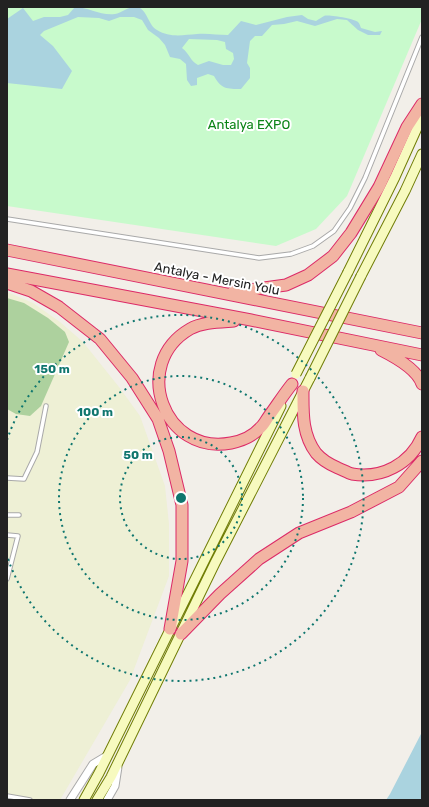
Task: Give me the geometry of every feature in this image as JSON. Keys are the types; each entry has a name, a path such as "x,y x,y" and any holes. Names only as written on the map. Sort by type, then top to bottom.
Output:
{"highway":[{"path":"222,293 286,285 308,276 333,256 351,233 379,186 407,127 422,104"},
{"name":"Antalya - Mersin Yolu","path":"7,250 422,333"},
{"path":"7,274 251,320 422,355"},
{"path":"7,283 31,290 59,307 100,339 132,378 158,419 169,451 182,505 182,561 170,629"},
{"path":"251,320 212,322 191,328 174,341 162,360 158,380 160,399 170,420 185,433 204,444 222,445 240,441 260,429 294,379"},
{"path":"370,344 401,360 420,379 422,384"},
{"path":"304,391 304,419 306,435 317,453 332,466 352,474 376,475 397,467 417,448 422,437"},
{"path":"181,634 220,594 258,559 299,533 351,512 399,488 422,461"}],"main road":[{"path":"84,800 108,755 348,272 395,177 422,117"},
{"path":"97,800 119,760 215,563 304,391 405,191 422,154"}],"street":[{"path":"70,800 93,764 108,755"},
{"path":"107,800 116,786 119,760"}],"lane":[{"path":"7,219 259,258 291,254 313,246 334,231 350,208 368,171 422,37"},
{"path":"7,478 24,479 37,452 46,406"},
{"path":"7,515 19,515"},
{"path":"7,535 18,536 7,579"},
{"path":"7,796 30,800"}],"green space":[{"name":"Antalya EXPO","path":"7,7 422,7 422,19 347,196 316,229 276,246 7,206"},
{"path":"7,292 33,303 60,322 83,342 140,416 165,486 169,524 169,576 130,680 60,800 7,800"},
{"path":"7,298 24,303 48,318 65,332 69,342 41,406 30,416 16,414 7,409"}],"water":[{"path":"75,7 85,8 100,13 115,14 132,7 138,7 144,11 154,28 162,33 177,35 228,35 241,21 256,25 287,17 302,15 308,19 316,21 324,16 341,17 356,21 359,23 361,28 375,32 382,31 380,35 368,35 358,30 347,20 337,19 315,26 297,21 272,25 262,36 255,36 250,41 247,63 250,68 250,78 241,89 232,89 222,86 214,76 208,74 197,78 197,85 191,86 187,80 186,64 180,59 170,57 165,45 159,38 148,30 142,20 134,17 120,17 109,21 99,18 78,17 44,31 40,35 53,46 72,71 62,89 7,83 7,19 23,8 33,21 44,17 60,17 68,15","holes":["189,39 217,40 225,42 226,49 233,53 234,59 231,65 223,65 209,61 198,65 193,62 182,48"]},
{"path":"422,732 422,800 386,800 390,794"}]}
